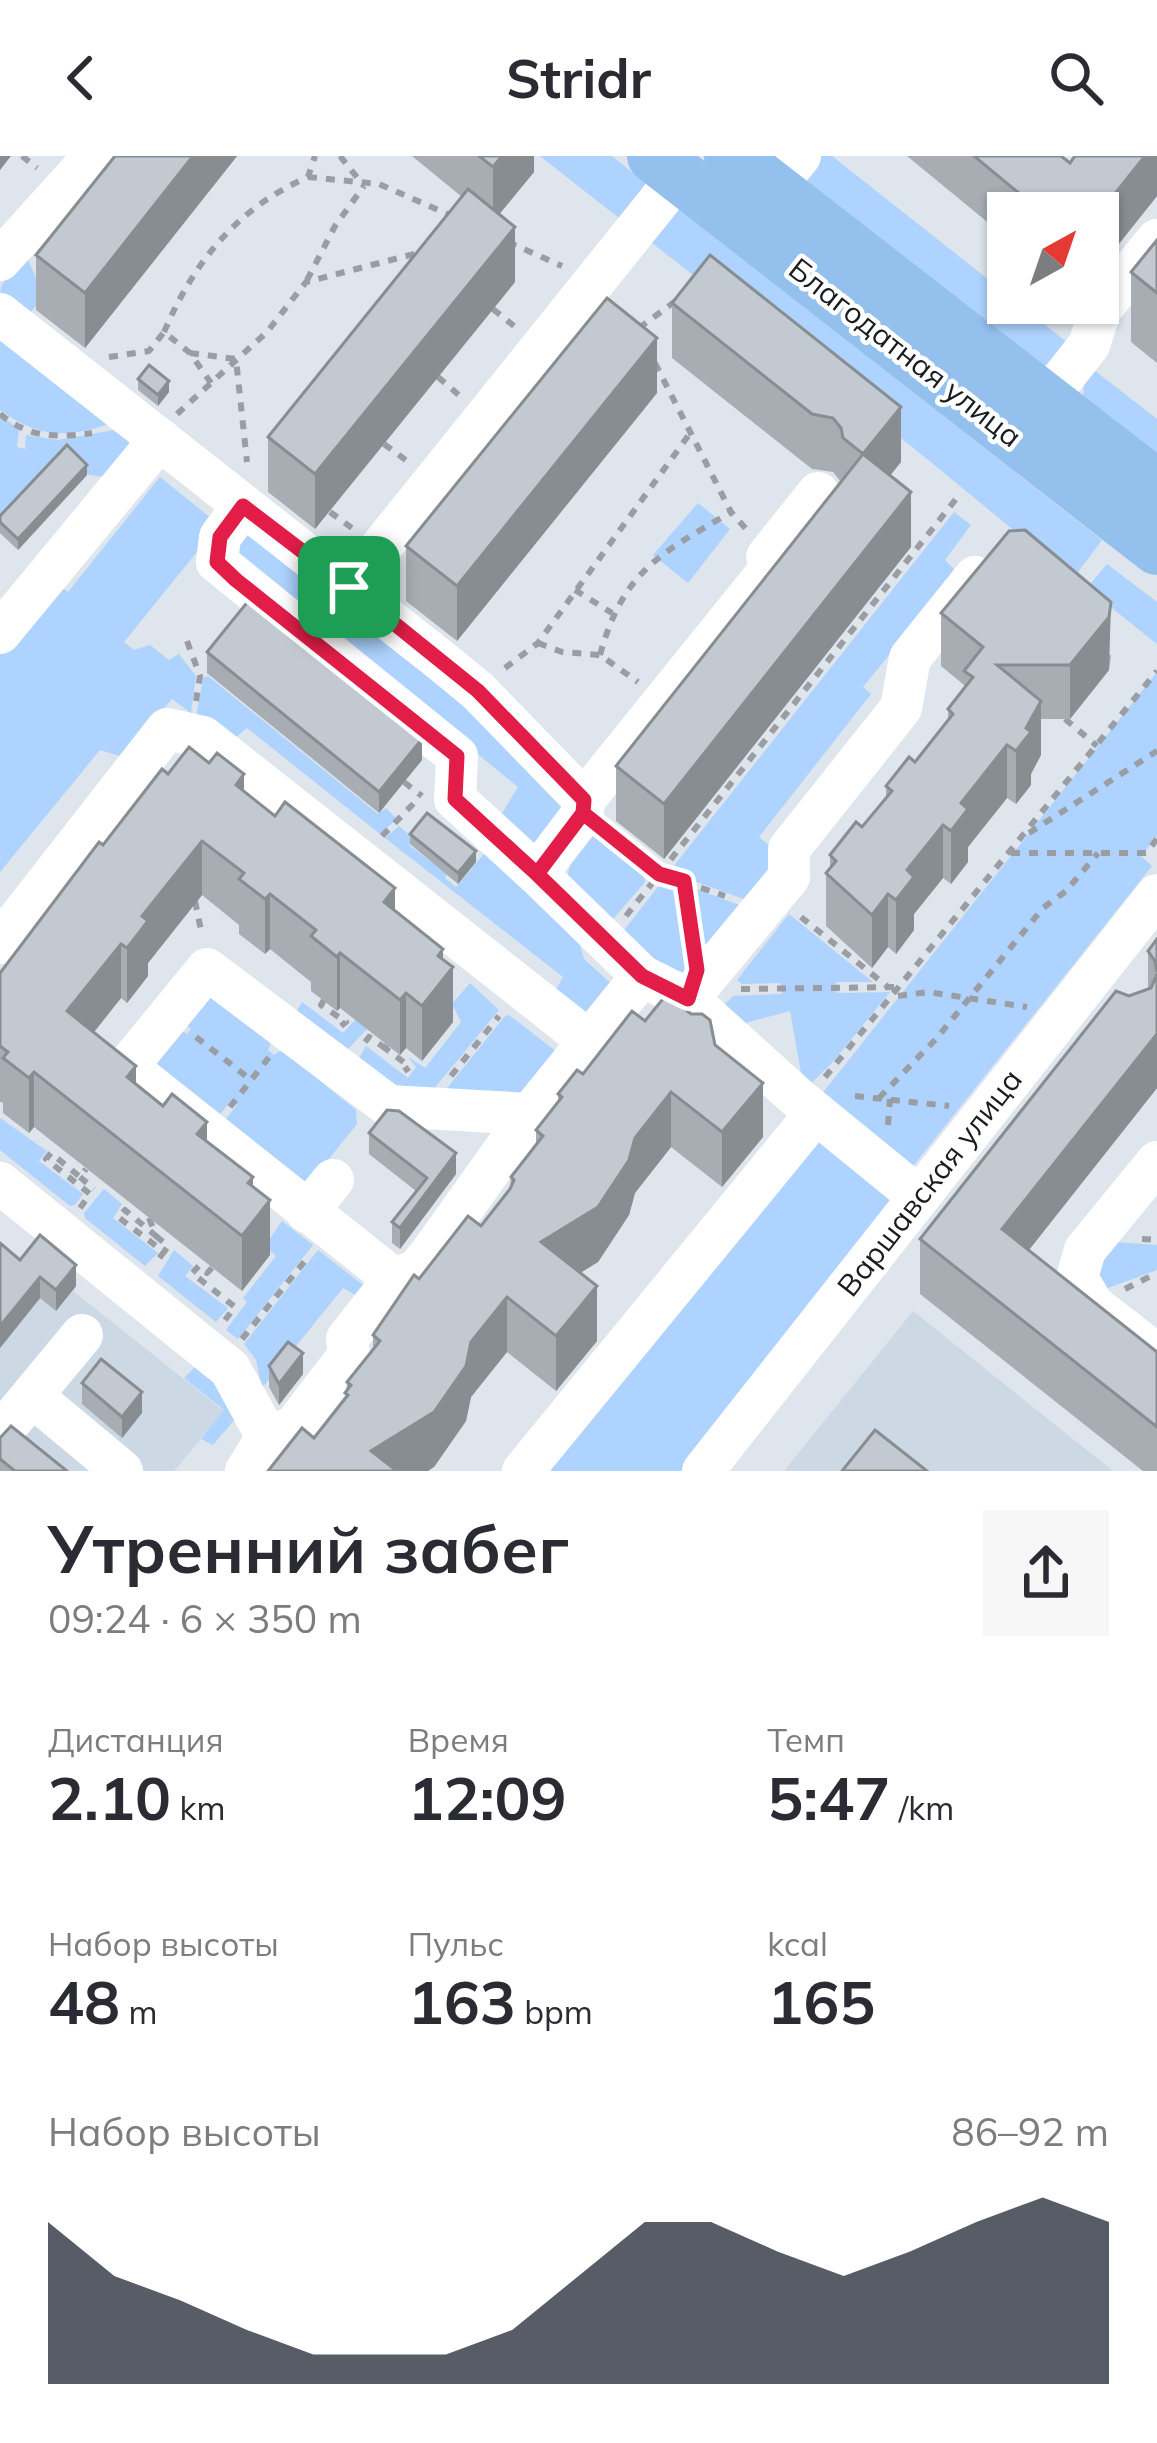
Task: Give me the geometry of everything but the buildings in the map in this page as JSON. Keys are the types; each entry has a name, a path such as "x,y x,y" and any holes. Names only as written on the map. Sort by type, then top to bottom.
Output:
{"main road":[{"name":"Благодатная улица","path":"731,156 787,173 1044,402 1157,487"},
{"name":"Благодатная улица","path":"666,166 1157,548"}],"street":[{"path":"0,260 94,156"},
{"path":"349,587 436,483 592,280 666,166"},
{"path":"1044,402 1089,344 1100,310 1157,240"},
{"path":"0,314 478,691 583,807"},
{"path":"8,605 151,432"},
{"path":"537,874 583,807 772,567 767,556 818,493"},
{"path":"251,512 220,537 217,562 457,756 455,799 642,976 707,994 808,1102 919,1197"},
{"path":"707,994 776,909 789,877 789,848 902,708 910,658 993,555"},
{"path":"0,943 167,729 203,737 589,1041"},
{"name":"Варшавская улица","path":"703,1471 1157,895"},
{"path":"394,1279 319,1212 127,1066 206,969 389,1106 530,1114"},
{"path":"0,1183 230,1369 256,1454 294,1427 318,1398 349,1355 346,1340 394,1279 417,1270 473,1199 530,1114 642,976"},
{"path":"1074,1000 1119,1016"},
{"path":"523,1471 808,1102"},
{"path":"1157,1162 1085,1250 1077,1278 1093,1305 1157,1355"},
{"path":"0,1434 82,1335"},
{"path":"32,1396 122,1471"}],"path":[{"path":"308,177 315,156"},
{"path":"340,156 364,186"},
{"path":"64,363 149,351 164,332 184,286 230,226 281,189 308,177 380,184 453,217"},
{"path":"0,414 31,434 53,437 151,432 267,332 306,282 335,226 364,186"},
{"path":"494,236 592,280"},
{"path":"306,282 351,274 439,247"},
{"path":"631,334 678,299"},
{"path":"164,332 190,353 211,383"},
{"path":"643,348 655,362 731,512 754,540"},
{"path":"190,353 236,359"},
{"path":"236,359 251,512"},
{"path":"504,669 538,644 691,432"},
{"path":"604,941 956,499"},
{"path":"600,655 612,613 655,557 731,512"},
{"path":"575,590 612,613"},
{"path":"187,641 200,676 192,734"},
{"path":"538,644 562,652 600,655 642,685"},
{"path":"808,1102 1157,671"},
{"path":"1065,719 1097,746"},
{"path":"1022,838 1156,754"},
{"path":"356,857 421,796"},
{"path":"583,807 659,874 776,909 888,987"},
{"path":"1010,853 1146,853 1157,839"},
{"path":"879,1098 1043,908 1066,891 1098,853"},
{"path":"684,881 697,970 707,994 902,986"},
{"path":"203,939 195,901 208,884"},
{"path":"894,996 928,992 969,998 1074,1000"},
{"path":"438,1093 506,1007"},
{"path":"365,1042 369,1036 385,1048"},
{"path":"808,1102 879,1098 988,1109"},
{"path":"75,1214 91,1194 46,1159 51,1153 83,1173 94,1190"},
{"path":"148,1272 164,1252 168,1246 124,1210 118,1217 164,1252"},
{"path":"239,1344 319,1212"},
{"path":"149,1218 156,1236"},
{"path":"207,1274 235,1307 218,1329"}],"shaded area":[{"path":"540,156 612,156 649,186 624,222"},
{"path":"814,156 832,156 987,278 987,324 1044,324 1068,343 1052,363 1040,368 803,182"},
{"path":"676,207 1102,540 1073,579 647,239"},
{"path":"25,253 44,296 24,320 0,297 1,286"},
{"path":"0,323 124,419 89,430 46,432 0,410"},
{"path":"1094,370 1157,419 1157,458 1083,401 1084,383"},
{"path":"0,414 19,430 17,447 25,449 26,435 58,440 131,427 137,432 105,477 89,475 65,454 0,525"},
{"path":"160,477 212,519 213,532 124,642 134,650 150,645 169,660 179,654 196,676 191,713 172,699 123,757 100,750 0,872 0,654 56,583 68,592"},
{"path":"698,503 730,529 688,583 653,555"},
{"path":"954,512 971,525 945,560 957,572 863,687 871,694 759,837 770,846 776,863 755,903 669,872"},
{"path":"244,528 343,592 563,794 561,809 540,852 501,815 518,787 298,608 290,613 230,542"},
{"path":"1107,564 1157,602 1157,644 1087,588"},
{"path":"1157,672 1157,836 1141,856 1152,866 908,1168 817,1100"},
{"path":"208,676 378,814 386,808 397,819 380,834 247,728 234,739 196,717 203,678"},
{"path":"399,826 413,838 409,845 447,874 445,878 456,887 488,849 577,934 584,959 617,989 590,1016 556,989 563,977 385,838"},
{"path":"596,833 643,871 645,882 614,918 604,916 566,883 570,865"},
{"path":"665,878 680,884 692,973 684,978 617,939"},
{"path":"688,886 750,909 700,970"},
{"path":"789,914 873,982 836,982 837,993 890,992 804,1090 790,1011 745,1023 722,1007 733,996 782,994 780,983 742,984 737,980"},
{"path":"470,983 499,1010 433,1090 393,1085 358,1060 366,1046 408,1078 416,1067 408,1057 425,1068 461,1022 452,1004"},
{"path":"213,997 272,1041 268,1050 274,1055 282,1050 356,1110 357,1124 311,1181 300,1184 225,1120 237,1105 232,1100 219,1115 154,1062 182,1031 187,1034 191,1029 184,1023 200,1002"},
{"path":"302,1002 343,1033 355,1020 371,1025 347,1050 297,1011"},
{"path":"509,1015 562,1056 529,1095 449,1091 447,1088"},
{"path":"0,1118 47,1151 39,1161 83,1194 75,1205 70,1206 0,1150"},
{"path":"820,1136 902,1200 689,1471 544,1471"},
{"path":"104,1189 122,1204 113,1218 158,1253 145,1266 85,1218"},
{"path":"282,1221 313,1245 238,1339 226,1330 247,1302 243,1298 276,1256 265,1246"},
{"path":"1103,1241 1157,1245 1157,1270 1100,1291 1099,1247"},
{"path":"174,1250 193,1266 185,1276 228,1308 216,1322 158,1276"},
{"path":"318,1250 368,1289 355,1295 343,1288 262,1388 256,1360 244,1344"},
{"path":"40,1257 76,1286 73,1291 224,1411 174,1471 0,1471 0,1348"},
{"path":"913,1311 1113,1471 784,1471"},
{"path":"205,1365 235,1419 213,1445 201,1439 224,1410 184,1378"}],"route":[{"path":"349,587 243,506 220,537 217,562 236,580 457,756 455,799 537,874 583,813 659,874 684,881 697,970 688,999 642,976 537,874 583,813 584,800 478,691 349,587"}]}
